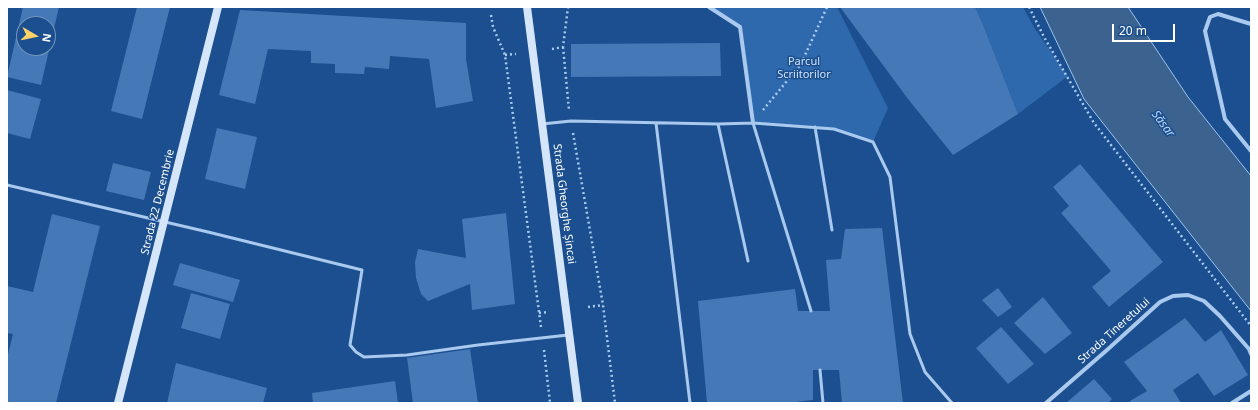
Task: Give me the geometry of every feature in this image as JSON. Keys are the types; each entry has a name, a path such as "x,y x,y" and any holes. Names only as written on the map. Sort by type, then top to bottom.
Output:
{"main road":[{"name":"Strada 22 Decembrie","path":"118,403 218,7"},
{"name":"Strada Gheorghe Șincai","path":"527,7 578,403"}],"street":[{"path":"709,7 740,27 753,123"},
{"path":"1251,24 1218,14 1210,17 1205,31 1225,119 1251,151"},
{"name":"Strada Tineretului","path":"1046,403 1160,302 1173,296 1188,295 1204,300 1249,349 1251,354"},
{"path":"1232,403 1251,390"}],"lane":[{"path":"542,124 571,121 718,124 753,123 834,129 873,142 890,177 910,334 925,372 952,403"},
{"path":"656,123 690,403"},
{"path":"753,123 811,311"},
{"path":"718,124 748,261"},
{"path":"815,127 832,230"},
{"path":"7,185 362,270 350,346 364,357 407,355 478,345 570,335"},
{"path":"820,370 824,403"}],"path":[{"path":"568,7 563,47 571,121 603,305 615,403"},
{"path":"753,123 801,64 827,7"},
{"path":"1029,7 1044,37 1094,123 1251,326"},
{"path":"491,15 493,27 505,55 550,403"},
{"path":"552,49 563,47"},
{"path":"505,55 516,54"},
{"path":"588,307 603,305"},
{"path":"539,313 549,312"}],"green space":[{"name":"Parcul Scriitorilor","path":"709,7 837,7 888,108 873,142 834,129 753,123 740,27"},
{"path":"975,7 1023,7 1035,29 1068,76 1018,114"}],"water":[{"name":"Săsar","path":"1040,7 1128,7 1188,97 1251,176 1251,311 1084,99"}],"building":[{"path":"23,7 59,7 56,20 56,16 21,16"},
{"path":"137,7 170,7 142,119 111,111"},
{"path":"840,7 975,7 1018,114 953,155 908,99"},
{"path":"240,10 466,23 466,59 473,101 436,108 429,59 390,56 389,69 365,67 364,74 335,73 335,64 311,63 311,51 268,49 255,104 219,95"},
{"path":"16,38 16,56 48,56 41,85 7,77"},
{"path":"720,43 721,76 571,77 571,44"},
{"path":"7,90 41,99 30,139 7,133"},
{"path":"217,128 257,137 245,189 205,179"},
{"path":"113,163 151,172 144,200 106,191"},
{"path":"1080,164 1163,262 1109,307 1092,287 1111,271 1061,213 1069,206 1053,187"},
{"path":"506,213 515,304 472,310 470,284 428,301 421,294 416,278 415,262 418,249 466,258 462,219"},
{"path":"52,214 100,226 56,403 7,403 7,358 13,334 7,333 7,286 33,292"},
{"path":"882,228 903,403 842,403 839,370 813,370 813,400 787,403 707,403 698,301 795,289 798,311 830,311 826,260 841,259 845,229"},
{"path":"180,263 240,280 233,302 173,285"},
{"path":"998,288 1012,307 998,317 982,300"},
{"path":"191,293 230,304 220,339 181,328"},
{"path":"1043,297 1072,333 1045,354 1014,323"},
{"path":"1185,318 1205,342 1221,330 1248,375 1214,396 1198,373 1173,390 1181,403 1131,403 1130,401 1147,391 1124,362"},
{"path":"1001,327 1034,364 1008,384 976,348"},
{"path":"470,349 478,403 413,403 407,358"},
{"path":"176,363 267,388 263,403 167,403"},
{"path":"1094,379 1112,399 1108,403 1066,403"},
{"path":"395,381 398,403 313,403 312,393"}]}
